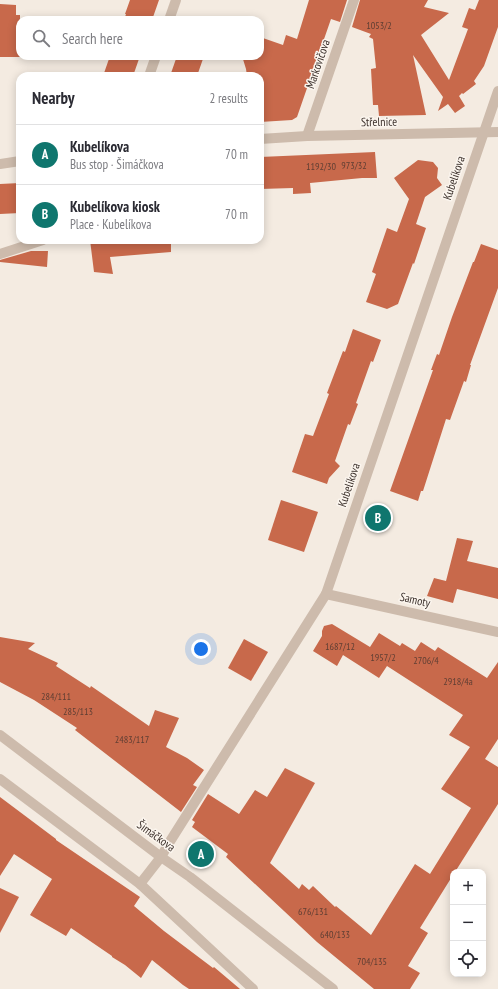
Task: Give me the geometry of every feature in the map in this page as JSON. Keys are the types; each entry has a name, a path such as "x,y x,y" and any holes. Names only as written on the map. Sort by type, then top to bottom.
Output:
{"street":[{"path":"170,16 176,0"},
{"name":"Markovičova","path":"306,136 354,0"},
{"path":"150,72 155,60"},
{"name":"Kubelíkova","path":"140,884 161,857 326,594 498,91"},
{"name":"Střelnice","path":"264,139 306,136 498,132"},
{"path":"0,164 16,162"},
{"path":"0,254 31,244"},
{"name":"Samoty","path":"326,594 498,632"},
{"name":"Šimáčkova","path":"0,735 161,857 190,877 333,989"},
{"path":"0,780 140,884 254,989"}],"building":[{"path":"130,0 159,0 153,16 125,16"},
{"path":"309,0 347,0 340,22 331,19 297,117 292,120 264,122 264,72 246,72 243,60 264,60 264,38 283,45 286,35 297,39"},
{"path":"360,0 428,0 424,7 449,13 421,35 449,80 468,29 462,27 469,8 475,10 479,0 498,0 498,27 484,66 474,81 476,84 459,96 465,106 455,113 448,104 438,111 443,97 413,55 426,115 379,116 378,105 373,105 371,69 376,68 373,39 369,37 371,34 352,27"},
{"path":"0,4 16,5 16,15 20,16 16,16 16,57 0,57"},
{"path":"109,60 139,60 134,72 104,72"},
{"path":"176,60 203,60 198,72 171,72"},
{"path":"375,152 377,178 310,183 311,193 293,194 293,188 264,189 264,157"},
{"path":"418,160 433,162 438,168 437,178 442,185 425,197 416,224 426,228 414,264 413,263 398,304 387,309 366,302 376,274 372,272 387,228 397,232 409,199 394,178"},
{"path":"16,183 16,213 0,214 0,184"},
{"path":"90,244 171,244 171,252 110,257 113,274 94,272"},
{"path":"481,244 498,250 498,288 470,365 466,382 464,381 450,420 446,419 423,491 421,491 418,501 390,491 433,370 431,370 437,354 439,355 452,317"},
{"path":"31,251 48,251 47,267 0,262 0,260"},
{"path":"353,329 381,340 373,362 371,361 356,403 358,404 350,425 348,424 335,461 340,466 329,478 327,484 292,472 305,434 313,436 329,394 327,393 343,351 345,352"},
{"path":"281,500 318,512 304,552 268,540"},
{"path":"457,538 473,541 467,561 498,568 498,599 457,589 453,603 427,596 434,578 446,581"},
{"path":"332,624 370,647 379,633 400,646 402,643 415,651 421,642 435,651 438,647 487,678 498,662 498,739 485,759 498,767 498,804 457,869 450,869 450,880 420,928 428,933 408,966 420,973 410,989 374,989 317,942 226,857 228,854 192,827 195,822 192,820 208,794 239,814 255,790 267,797 285,768 315,783 270,863 299,889 302,884 309,890 313,886 335,907 336,906 371,935 415,864 430,874 471,808 441,789 470,747 449,735 463,715 387,666 379,678 343,655 337,666 313,651 322,636 324,626"},
{"path":"0,637 35,643 28,649 58,663 56,666 90,688 91,686 149,726 155,710 179,718 166,747 187,758 204,770 193,785 197,787 181,812 75,730 77,728 34,700 0,682"},
{"path":"244,639 268,652 251,681 228,668"},
{"path":"0,797 56,840 140,897 134,906 164,931 213,968 214,967 240,989 189,989 152,960 141,978 125,965 71,928 66,936 30,915 52,879 14,854 0,876"},
{"path":"0,888 19,897 0,933"}],"place":[{"name":"Kubelíkova kiosk","path":"378,518"},
{"name":"Kubelíkova","path":"201,854"}]}
